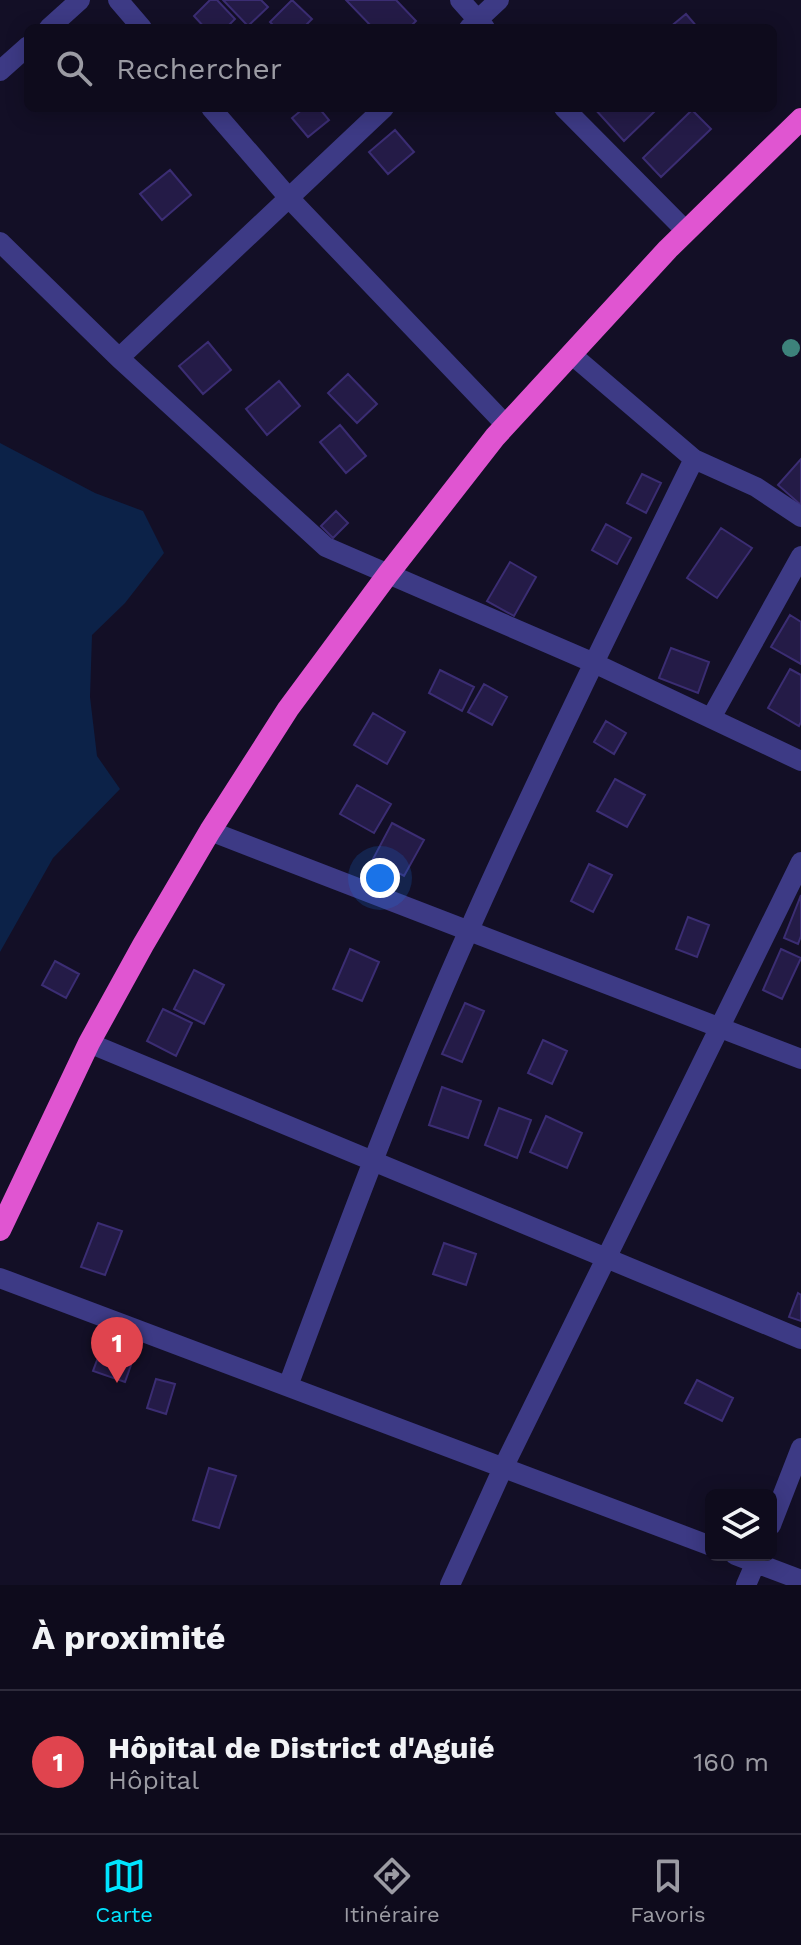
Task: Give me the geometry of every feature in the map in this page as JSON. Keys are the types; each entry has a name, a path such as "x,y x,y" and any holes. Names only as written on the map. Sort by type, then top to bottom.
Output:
{"highway":[{"path":"0,1230 89,1043 143,945 210,831 288,709 388,574 506,425 686,231 801,119"}],"street":[{"path":"53,24 80,0"},
{"path":"118,0 139,24"},
{"path":"460,0 476,24"},
{"path":"478,24 499,0"},
{"path":"0,71 24,50"},
{"path":"214,112 289,198 506,425"},
{"path":"119,358 380,112"},
{"path":"568,112 686,231"},
{"path":"0,242 119,358 326,547 594,663 801,761"},
{"path":"571,354 694,459 756,487 801,517"},
{"path":"288,1386 372,1160 468,931 694,459"},
{"path":"711,718 801,556"},
{"path":"210,831 801,1059"},
{"path":"450,1585 503,1468 801,862"},
{"path":"89,1043 801,1339"},
{"path":"0,1278 705,1544"},
{"path":"777,1510 801,1448"},
{"path":"746,1585 757,1561"},
{"path":"762,1561 801,1580"}],"water":[{"path":"0,443 95,493 143,511 164,553 125,603 92,635 90,697 97,756 120,789 53,858 0,952"}],"building":[{"path":"210,0 217,0 235,19 230,24 201,24 194,16"},
{"path":"223,0 261,0 268,7 250,24 246,24"},
{"path":"292,0 312,19 307,24 270,22"},
{"path":"346,0 396,0 416,21 413,24 369,24"},
{"path":"686,14 695,24 674,24"},
{"path":"299,112 322,112 329,120 308,137 292,118"},
{"path":"598,112 654,112 624,141"},
{"path":"690,112 694,112 711,129 661,177 643,158"},
{"path":"395,130 414,152 388,174 369,152"},
{"path":"170,170 191,195 162,220 140,194"},
{"path":"208,342 231,370 203,394 179,366"},
{"path":"348,374 377,404 357,423 328,393"},
{"path":"279,381 300,406 267,435 246,409"},
{"path":"340,425 366,456 346,473 320,442"},
{"path":"801,459 801,505 778,485"},
{"path":"642,474 661,483 646,513 627,503"},
{"path":"336,511 348,523 333,538 321,526"},
{"path":"606,524 631,538 617,564 592,550"},
{"path":"721,528 752,548 717,598 687,578"},
{"path":"510,562 536,577 514,616 487,601"},
{"path":"790,615 801,622 801,664 771,647"},
{"path":"671,648 709,662 698,693 659,678"},
{"path":"790,669 801,675 799,726 768,708"},
{"path":"440,670 474,687 462,711 429,693"},
{"path":"484,684 507,697 492,725 468,712"},
{"path":"373,713 405,732 387,764 354,745"},
{"path":"606,721 626,733 614,754 594,742"},
{"path":"615,779 645,795 627,827 597,811"},
{"path":"357,785 391,804 374,833 340,814"},
{"path":"392,823 424,840 404,876 373,859"},
{"path":"589,864 612,875 593,912 571,901"},
{"path":"801,895 801,936 798,944 784,938"},
{"path":"688,917 709,925 697,957 676,949"},
{"path":"350,949 379,962 362,1001 333,989"},
{"path":"781,949 801,958 782,999 763,990"},
{"path":"55,961 79,974 66,998 42,985"},
{"path":"194,970 224,985 204,1024 174,1009"},
{"path":"465,1003 484,1011 462,1062 442,1054"},
{"path":"163,1009 192,1023 176,1056 147,1041"},
{"path":"543,1040 567,1051 552,1084 528,1073"},
{"path":"442,1087 481,1101 468,1138 429,1125"},
{"path":"499,1108 531,1120 517,1158 485,1145"},
{"path":"546,1116 582,1133 567,1168 530,1152"},
{"path":"98,1223 122,1231 105,1275 81,1267"},
{"path":"444,1243 476,1254 466,1285 433,1274"},
{"path":"798,1293 801,1295 801,1321 789,1317"},
{"path":"99,1355 131,1365 125,1382 93,1371"},
{"path":"156,1379 175,1384 166,1414 147,1408"},
{"path":"697,1380 733,1398 722,1421 685,1403"},
{"path":"209,1468 236,1476 219,1528 193,1520"}],"place":[{"name":"Hôpital de District d'Aguié","path":"117,1383"}]}
